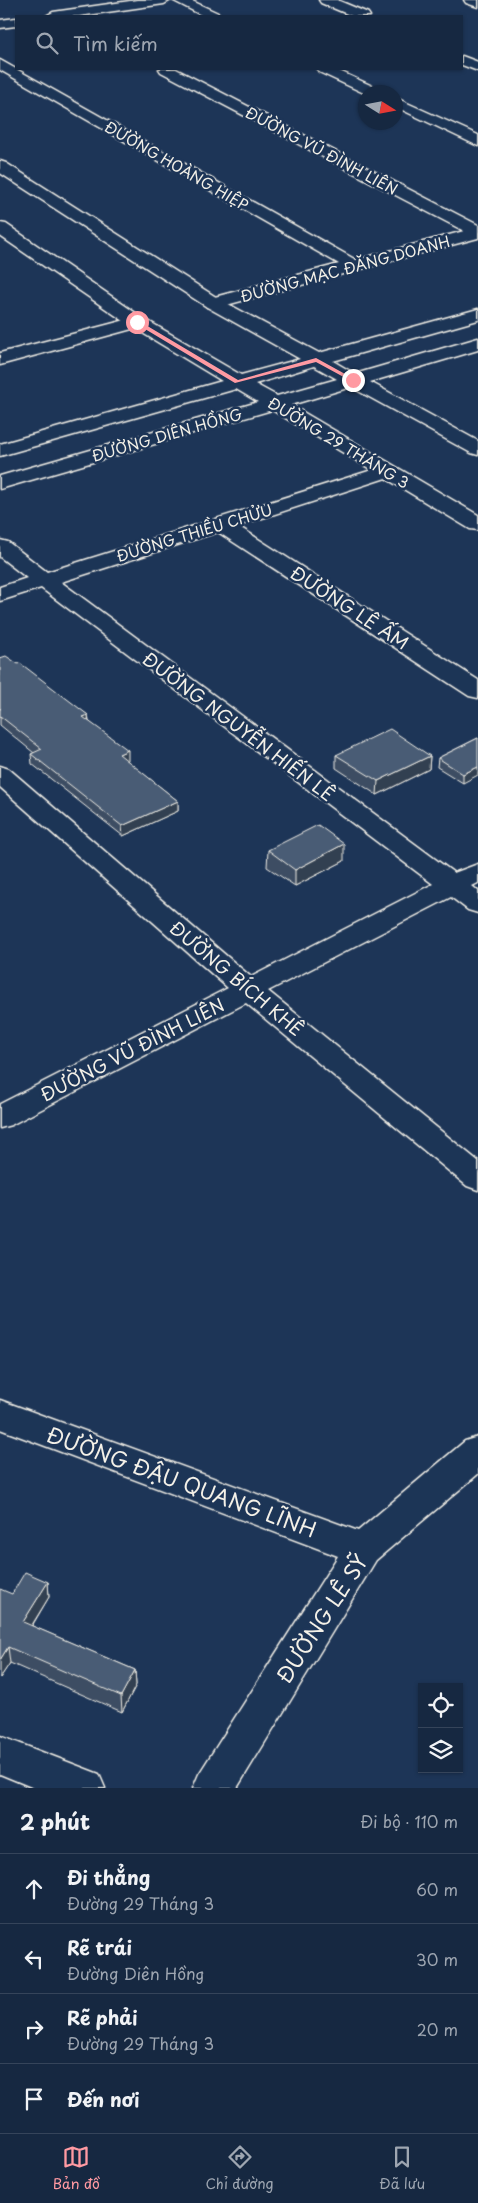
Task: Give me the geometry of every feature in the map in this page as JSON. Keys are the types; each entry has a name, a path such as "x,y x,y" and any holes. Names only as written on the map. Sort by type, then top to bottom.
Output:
{"street":[{"path":"57,13 164,0"},
{"path":"179,0 211,15"},
{"path":"326,0 361,15"},
{"path":"471,0 478,3"},
{"path":"0,24 15,22"},
{"path":"463,60 478,67"},
{"name":"ĐƯỜNG HOÀNG HIỆP","path":"0,64 354,266"},
{"name":"ĐƯỜNG VŨ ĐÌNH LIÊN","path":"168,70 478,233"},
{"path":"326,70 359,85"},
{"path":"403,105 478,142"},
{"path":"0,166 213,303 478,449"},
{"name":"ĐƯỜNG 29 THÁNG 3","path":"0,228 137,322 478,524"},
{"name":"ĐƯỜNG MẠC ĐĂNG DOANH","path":"213,303 478,233"},
{"name":"ĐƯỜNG DIÊN HỒNG","path":"0,450 478,314"},
{"path":"0,359 137,322"},
{"name":"ĐƯỜNG DIÊN HỒNG","path":"0,483 478,344"},
{"name":"ĐƯỜNG THIỀU CHỬU","path":"0,594 388,471"},
{"name":"ĐƯỜNG LÊ ẤM","path":"221,524 478,691"},
{"name":"ĐƯỜNG NGUYỄN HIẾN LÊ","path":"0,546 478,904"},
{"name":"ĐƯỜNG BÍCH KHÊ","path":"0,774 248,990 478,1178"},
{"name":"ĐƯỜNG VŨ ĐÌNH LIÊN","path":"0,1117 478,872"},
{"name":"ĐƯỜNG ĐẬU QUANG LĨNH","path":"0,1414 363,1549"},
{"name":"ĐƯỜNG LÊ SỸ","path":"214,1788 363,1549 478,1452"},
{"path":"0,1755 84,1788"}],"building":[{"path":"6,656 18,664 20,663 88,715 83,717 128,750 119,754 178,801 122,826 31,754 42,749 0,716 0,658"},
{"path":"390,729 430,756 378,781 336,755"},
{"path":"478,738 478,767 463,774 438,758"},
{"path":"318,825 344,844 295,870 268,850"},
{"path":"25,1572 48,1582 23,1622 135,1670 121,1696 8,1647 0,1660 0,1589 12,1594"}],"route":[{"path":"137,322 238,382 316,360 353,380"}]}
